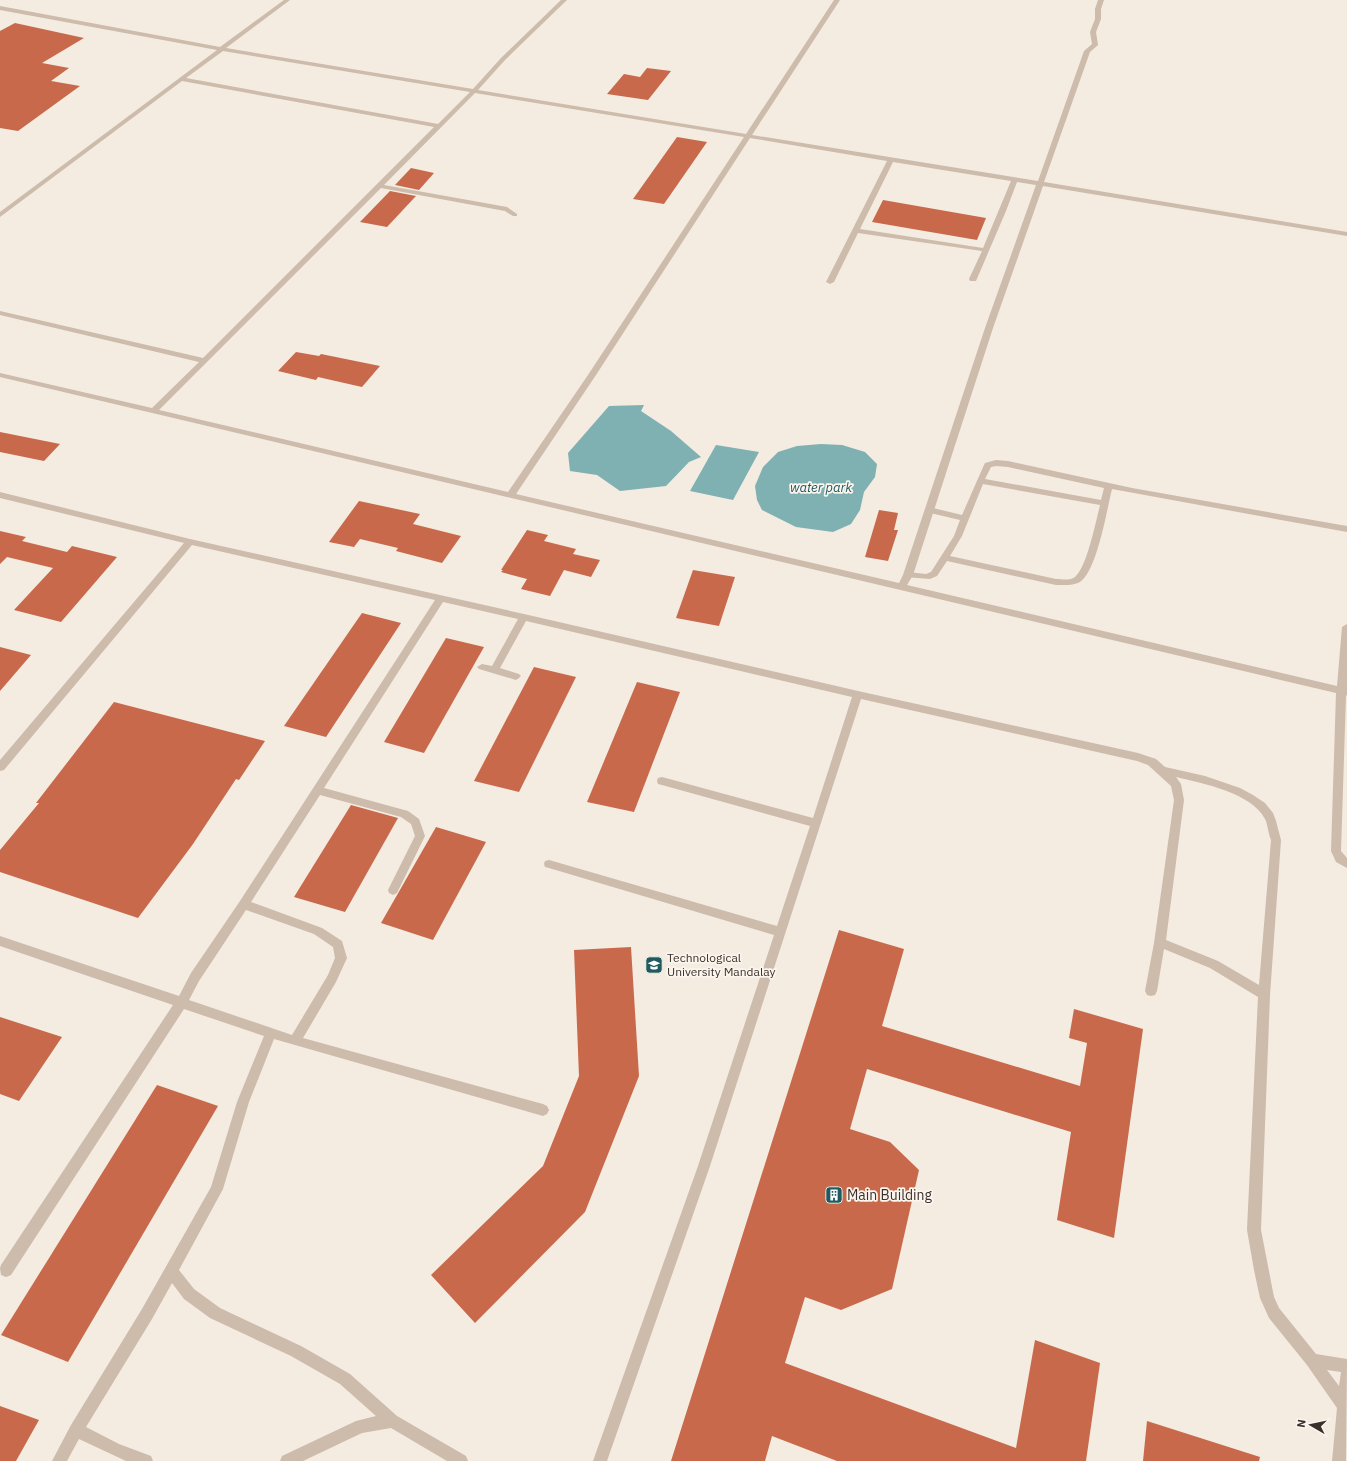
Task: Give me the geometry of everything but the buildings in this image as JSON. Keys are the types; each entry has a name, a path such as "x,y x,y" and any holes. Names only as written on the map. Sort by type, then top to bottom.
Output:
{"street":[{"path":"0,215 287,0"},
{"path":"154,411 380,186 474,91 503,59 564,0"},
{"path":"511,494 592,375 837,0"},
{"path":"901,588 908,575 989,328 1087,50 1095,45 1092,32 1098,19 1098,9 1101,0"},
{"path":"0,8 221,48 474,91 1347,234"},
{"path":"0,15 9,10"},
{"path":"180,79 439,126"},
{"path":"830,282 891,159"},
{"path":"973,279 1014,179"},
{"path":"380,186 507,209 515,215"},
{"path":"856,230 986,250"},
{"path":"0,313 205,361"},
{"path":"0,375 1344,691"},
{"path":"908,575 927,577 934,574 958,536 988,465 996,463 1008,464 1132,491 1347,529"},
{"path":"980,481 1104,503"},
{"path":"945,558 1056,582 1071,582 1080,578 1088,566 1109,485"},
{"path":"0,496 190,542 441,598 1152,762 1176,784 1179,800 1160,943 1151,991"},
{"path":"929,510 965,518"},
{"path":"0,767 190,542"},
{"path":"6,1270 182,1002 195,977 244,904 441,598"},
{"path":"494,669 524,617"},
{"path":"1347,627 1336,851 1340,859 1347,864"},
{"path":"482,667 516,676"},
{"path":"600,1461 704,1166 858,695"},
{"path":"1162,770 1237,790 1253,800 1268,816 1276,840 1264,995 1254,1230 1267,1298 1278,1318 1312,1360 1345,1407"},
{"path":"662,781 816,823"},
{"path":"317,790 404,814 415,822 420,836 393,890"},
{"path":"548,864 781,932"},
{"path":"244,904 318,931 338,944 341,958 332,978 295,1041"},
{"path":"0,941 295,1041 543,1110"},
{"path":"1160,943 1191,953 1218,966 1234,974 1264,995"},
{"path":"59,1461 76,1430 147,1314 217,1189 242,1102 271,1032"},
{"path":"171,1271 188,1294 215,1313 296,1351 345,1379 392,1421 461,1461"},
{"path":"1312,1360 1347,1366"},
{"path":"1340,1461 1347,1374"},
{"path":"287,1461 360,1426 392,1421"},
{"path":"76,1430 116,1450 146,1461"}],"water":[{"path":"644,405 641,411 671,431 701,457 689,462 666,486 620,491 597,475 570,471 568,453 609,406"},
{"name":"water park","path":"821,444 842,445 865,452 877,464 875,477 864,492 860,510 851,524 833,532 796,527 762,510 757,500 755,486 763,467 778,452 797,446"},
{"path":"716,445 759,452 733,500 690,491"}],"place":[{"name":"Technological University Mandalay","path":"654,965"},
{"name":"Main Building","path":"834,1195"}]}
